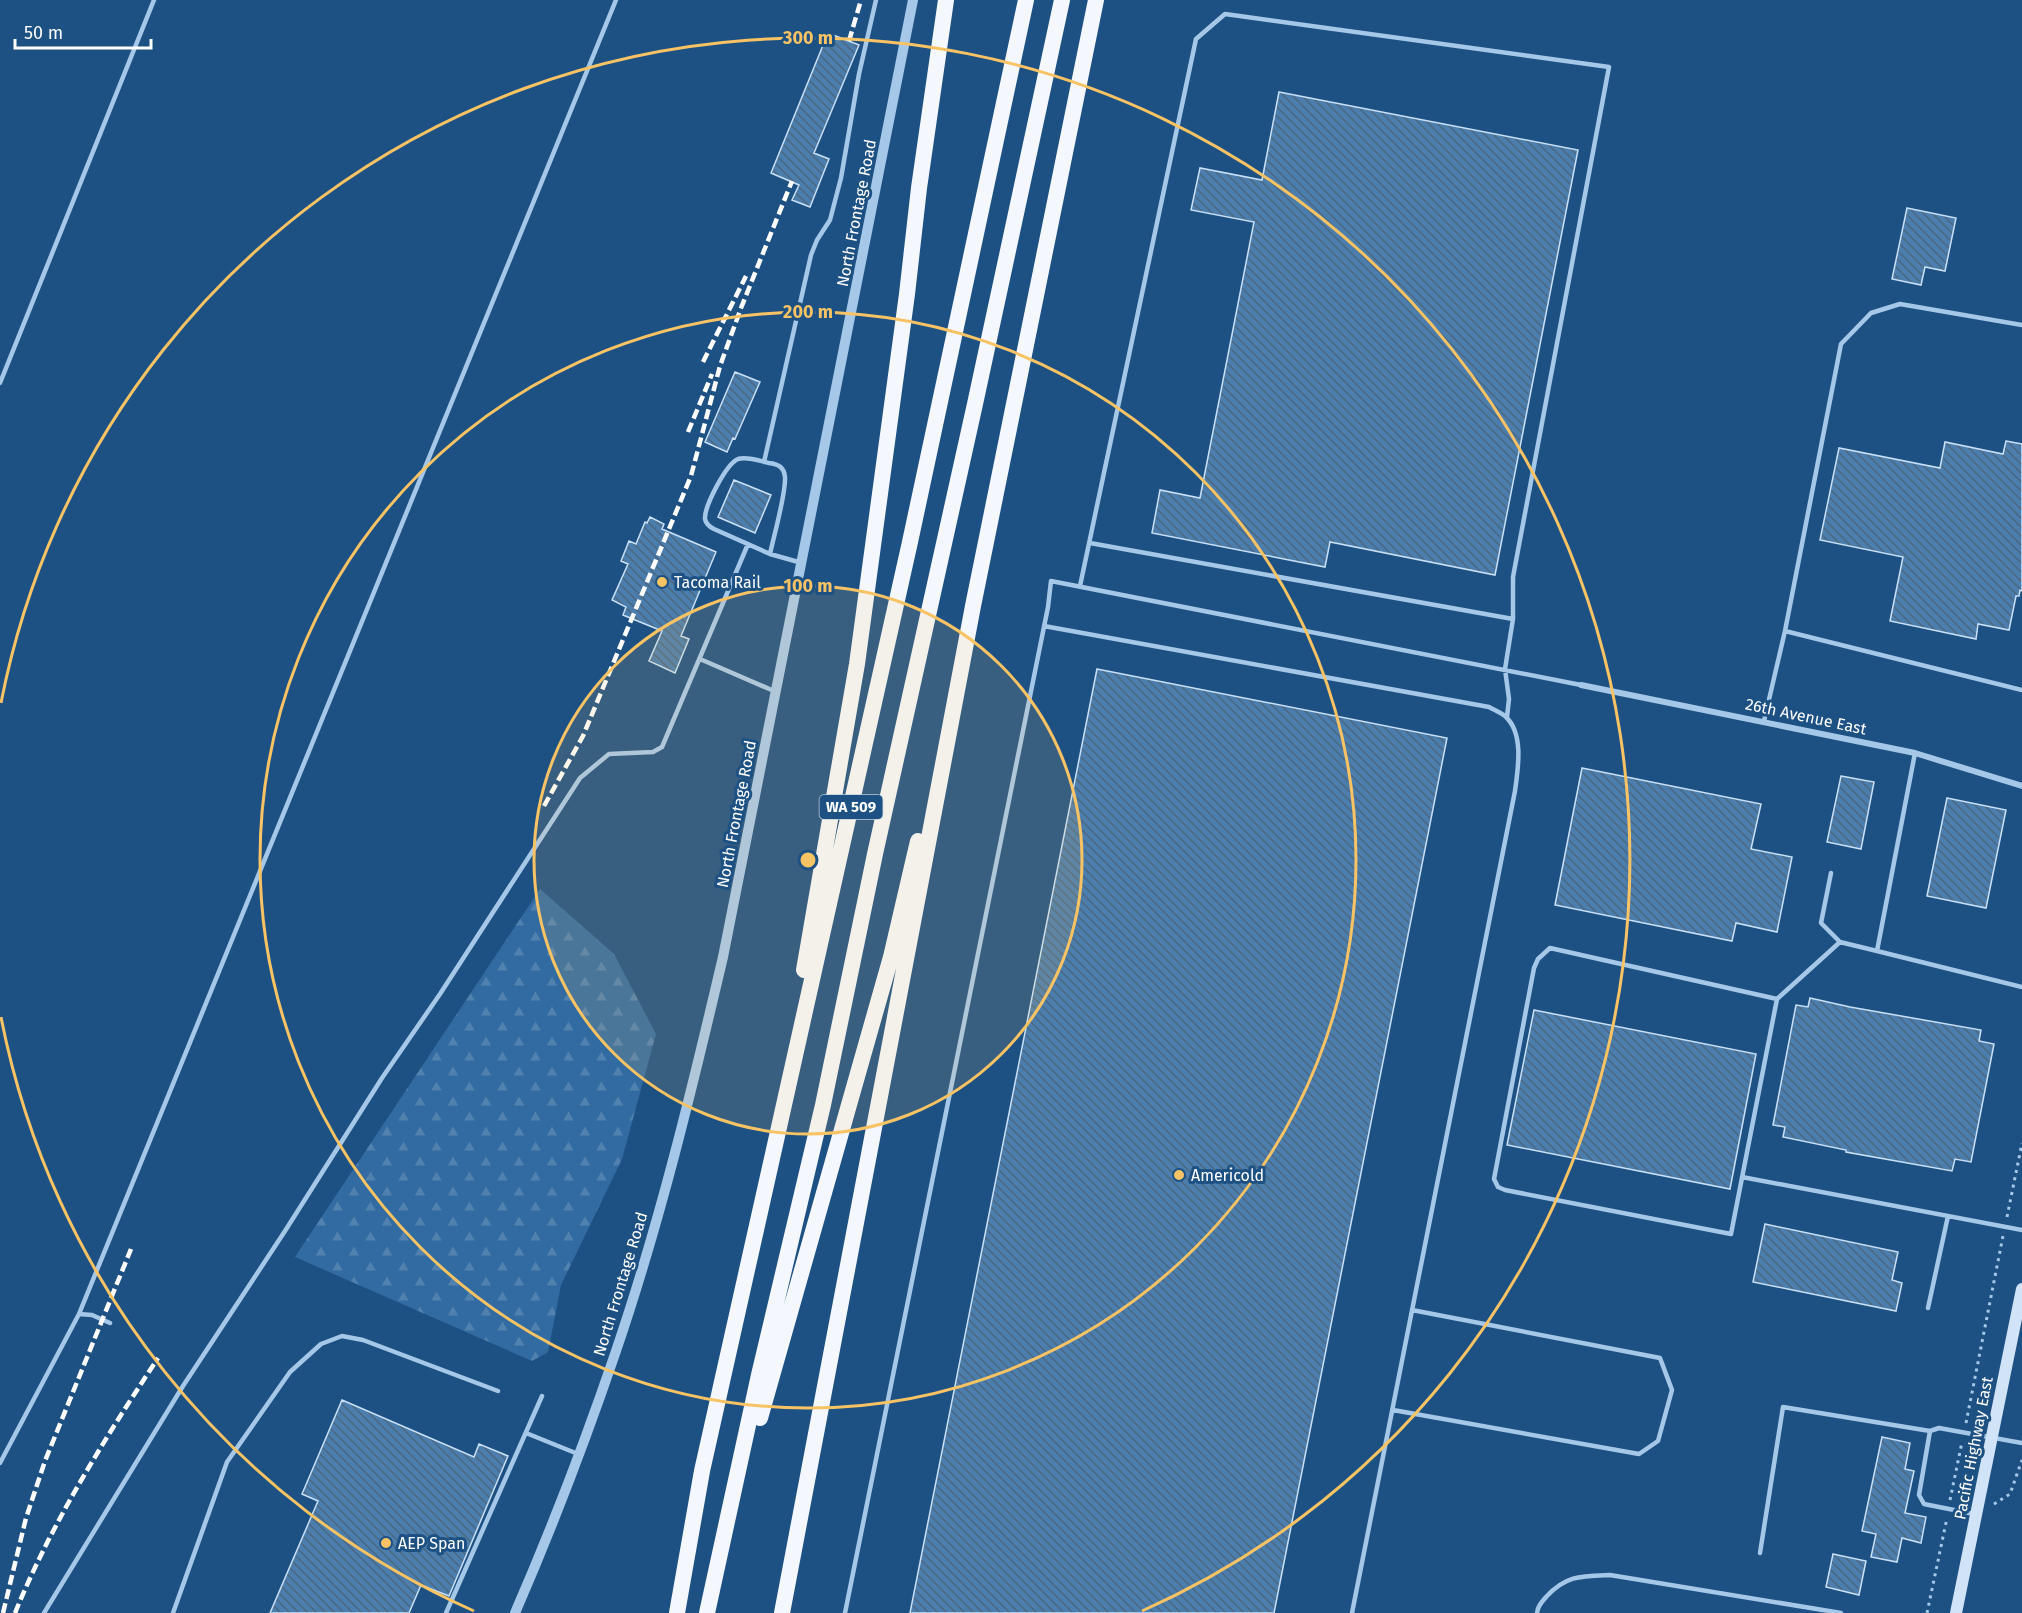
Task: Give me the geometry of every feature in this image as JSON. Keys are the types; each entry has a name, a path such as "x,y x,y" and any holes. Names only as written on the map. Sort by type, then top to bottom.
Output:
{"highway":[{"path":"766,1188 857,664 946,0"},
{"name":"WA 509","path":"677,1613 702,1471 913,530 1026,0"},
{"name":"WA 509","path":"707,1613 767,1342 823,1105 874,854 980,381 1062,0"},
{"path":"782,1613 973,606 1096,0"},
{"path":"711,1592 891,957 973,606"}],"main road":[{"name":"Pacific Highway East","path":"1956,1613 2022,1289"}],"street":[{"name":"North Frontage Road","path":"515,1613 578,1454 616,1350 665,1190 692,1088 723,957 914,0"},
{"name":"26th Avenue East","path":"1581,685 1915,753 2022,786"}],"lane":[{"path":"0,383 154,0"},
{"path":"0,1463 79,1314 615,0"},
{"path":"764,462 811,255 817,240 830,220 841,178 859,74 876,0"},
{"path":"1080,586 1196,39 1225,14 1609,67 1513,577 1513,620 1505,669 1509,699 1507,717 1520,754 1515,791 1352,1613"},
{"path":"1764,722 1785,631 1841,344 1870,314 1900,304 2022,325"},
{"path":"770,554 785,478 781,467 743,458 734,462 720,480 706,516 706,522 711,528 770,554 802,563"},
{"path":"1090,543 1513,620"},
{"path":"44,1613 183,1386 273,1250 376,1087 440,994 580,778 609,754 653,752 662,747 748,544"},
{"path":"845,1613 1052,581 1581,685"},
{"path":"1044,626 1489,707 1507,717"},
{"path":"1785,631 2022,690"},
{"path":"700,659 776,691"},
{"path":"1877,951 1915,753"},
{"path":"1831,873 1821,923 1840,942 2022,987"},
{"path":"1777,999 1550,948 1538,959 1534,968 1494,1179 1498,1187 1504,1191 1731,1234 1777,999 1840,942"},
{"path":"1742,1178 2022,1230"},
{"path":"1928,1308 1948,1216"},
{"path":"1393,1410 1639,1454 1658,1441 1672,1390 1660,1358 1412,1310"},
{"path":"79,1314 92,1315 110,1323"},
{"path":"173,1613 228,1462 290,1372 321,1344 342,1336 363,1340 498,1391"},
{"path":"446,1613 542,1396"},
{"path":"1760,1552 1783,1407 1929,1431 1939,1428 2022,1443"},
{"path":"1929,1431 1918,1495 1924,1504 1976,1514"},
{"path":"526,1433 578,1454"},
{"path":"1537,1613 1538,1606 1555,1587 1574,1577 1610,1575 1841,1613"}],"path":[{"path":"1927,1613 2022,1143"},
{"path":"1976,1514 2010,1494 2022,1460"}],"green space":[{"path":"540,889 614,954 656,1034 622,1159 561,1285 548,1352 532,1361 295,1257"}],"building":[{"path":"828,33 859,45 814,153 829,159 810,207 792,200 799,185 771,173"},
{"path":"1279,92 1578,150 1495,575 1330,542 1325,567 1152,533 1160,490 1200,498 1254,222 1191,210 1200,168 1262,180"},
{"path":"1907,208 1956,218 1945,271 1925,267 1921,285 1892,279"},
{"path":"735,372 760,382 727,452 705,442"},
{"path":"2006,441 2022,444 2022,591 2020,590 2019,596 2016,596 2009,630 1978,624 1976,639 1890,621 1903,557 1820,540 1839,448 1940,468 1945,442 2003,454"},
{"path":"734,480 771,495 755,533 718,517"},
{"name":"Tacoma Rail","path":"650,517 664,524 662,529 716,552 681,636 689,639 675,673 649,661 662,631 623,615 626,607 612,600 628,564 621,561 629,541 636,544 645,522 647,523"},
{"name":"Americold","path":"1097,669 1447,738 1274,1613 910,1613"},
{"path":"1582,768 1761,804 1751,849 1792,857 1777,932 1736,923 1732,941 1555,905"},
{"path":"1841,776 1874,782 1861,849 1827,842"},
{"path":"1947,798 2006,810 1986,908 1927,896"},
{"path":"1810,998 1981,1030 1979,1041 1994,1044 1971,1162 1955,1159 1952,1171 1846,1152 1846,1150 1783,1137 1785,1127 1773,1125 1796,1005 1808,1007"},
{"path":"1534,1010 1756,1054 1730,1189 1507,1145"},
{"path":"1765,1224 1898,1252 1892,1280 1902,1283 1896,1311 1753,1282"},
{"name":"AEP Span","path":"342,1400 474,1457 479,1444 508,1456 449,1596 421,1585 409,1613 270,1613 318,1501 302,1494"},
{"path":"1882,1437 1910,1443 1905,1469 1914,1471 1905,1513 1926,1517 1921,1543 1902,1538 1897,1562 1871,1557 1876,1534 1862,1531"},
{"path":"1833,1554 1866,1561 1859,1595 1826,1587"}],"railway":[{"path":"849,41 861,0"},
{"path":"544,806 583,736 691,476 720,366 792,181"},
{"path":"703,362 746,276"},
{"path":"688,432 712,374"},
{"path":"3,1613 26,1518 45,1461 131,1249"},
{"path":"15,1613 62,1514 158,1358"}],"place":[{"name":"Tacoma Rail","path":"662,582"},
{"name":"Americold","path":"1179,1175"},
{"name":"AEP Span","path":"386,1543"}]}
